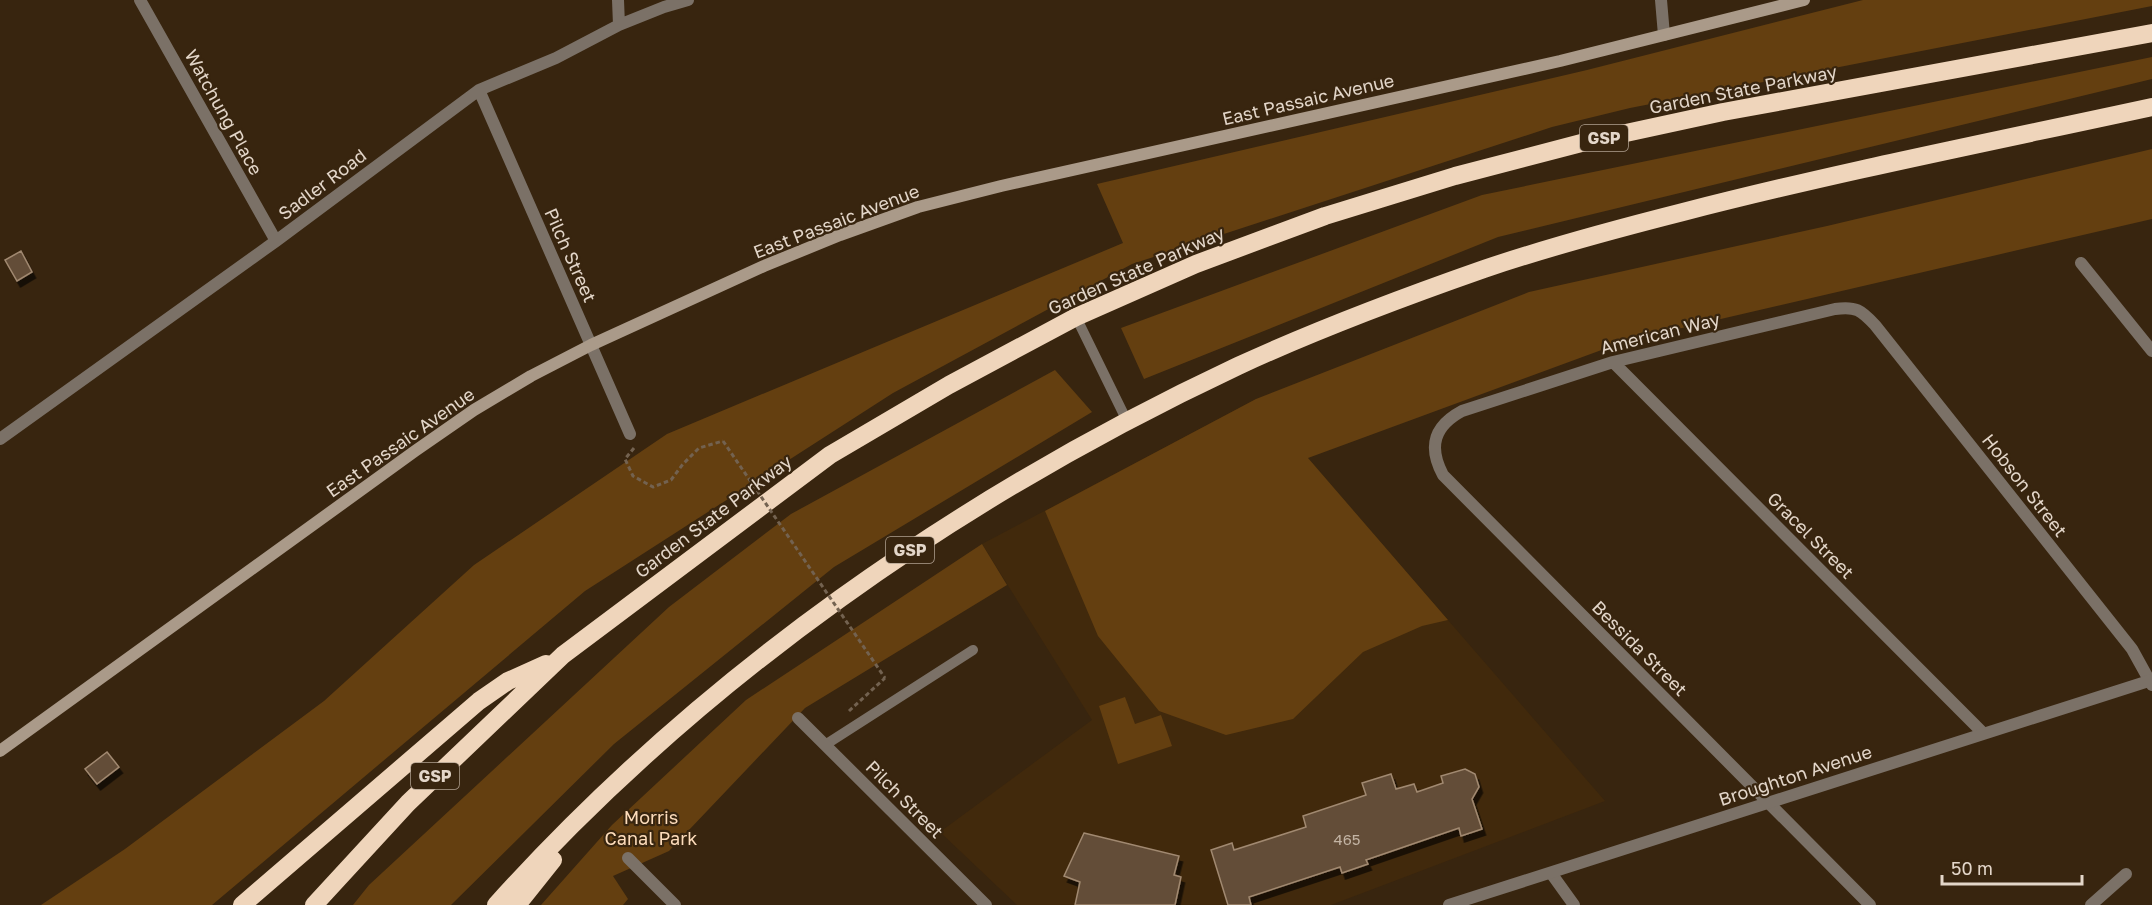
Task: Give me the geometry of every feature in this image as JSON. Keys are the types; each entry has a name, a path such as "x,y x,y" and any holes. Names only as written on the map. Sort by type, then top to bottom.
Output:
{"highway":[{"name":"Garden State Parkway","path":"314,905 408,803 563,655 830,455 949,385 1076,317 1196,264 1325,216 1489,167 1589,141 1723,112 2152,33"},
{"name":"GSP","path":"496,905 610,788 709,700 814,617 922,542 1021,480 1127,421 1252,360 1364,314 1487,268 1612,231 1745,196 2152,107"},
{"path":"242,905 479,701 508,681 563,655"},
{"path":"517,905 610,788"}],"main road":[{"name":"East Passaic Avenue","path":"0,751 464,417 531,376 591,345 840,235 918,207 1001,186 1664,36 1804,0"}],"street":[{"name":"Watchung Place","path":"140,0 276,241"},
{"path":"618,0 619,25"},
{"name":"Sadler Road","path":"0,439 276,241 479,90 556,58 619,25 688,0"},
{"path":"1661,0 1664,36"},
{"name":"Pilch Street","path":"479,90 630,434"},
{"path":"2081,263 2152,351"},
{"name":"American Way","path":"1467,410 1613,362 1835,309 1856,308 1863,313"},
{"name":"Hobson Street","path":"1863,313 2132,650 2151,682"},
{"name":"Gracel Street","path":"1613,362 1983,733"},
{"name":"Bessida Street","path":"1467,410 1451,417 1442,426 1436,438 1434,451 1443,475 1870,905"},
{"name":"Broughton Avenue","path":"1449,905 1983,733 2151,682"},
{"name":"Pilch Street","path":"798,718 986,905"},
{"path":"628,858 675,905"},
{"path":"1551,873 1574,905"},
{"path":"2091,905 2126,874"}],"lane":[{"path":"1076,317 1127,421"},
{"path":"825,745 973,650"}],"path":[{"path":"630,434 635,446 625,459 633,476 653,487 671,480 699,448 723,441 885,678 845,714"}],"shaded area":[{"path":"1256,399 1605,801 1331,905 1017,905 940,832 1092,720 982,544"}],"green space":[{"path":"1863,0 2152,0 2152,6 1630,108 1552,127 1132,264 893,393 585,591 212,905 41,905 125,849 324,701 474,565 667,434 1123,243 1097,184 1587,70"},
{"path":"2152,57 2152,79 1498,237 1144,379 1121,328 1482,195"},
{"path":"2152,149 2152,219 1626,341 1308,458 1448,620 1422,626 1363,652 1293,719 1226,735 1159,711 1098,636 1045,511 1256,399 1529,292 1827,226"},
{"path":"1055,370 1092,412 834,567 614,744 451,905 353,905 369,885 669,607 791,514"},
{"name":"Morris Canal Park","path":"982,544 1007,585 805,708 669,851 613,876 628,899 623,905 541,905 612,825 746,700"},
{"path":"1125,697 1135,724 1161,715 1172,746 1118,764 1099,706"}],"building":[{"path":"21,251 32,272 17,281 5,260"},
{"path":"107,752 119,767 97,784 85,769"},
{"path":"1465,769 1475,774 1479,787 1472,799 1482,829 1461,836 1459,828 1366,860 1368,864 1342,873 1340,867 1249,897 1251,905 1228,905 1211,850 1232,843 1234,850 1306,827 1303,816 1366,795 1362,783 1391,774 1396,789 1414,784 1417,792 1443,783 1441,776"},
{"path":"1084,833 1179,856 1174,875 1181,877 1175,905 1075,905 1080,882 1064,876"}]}
